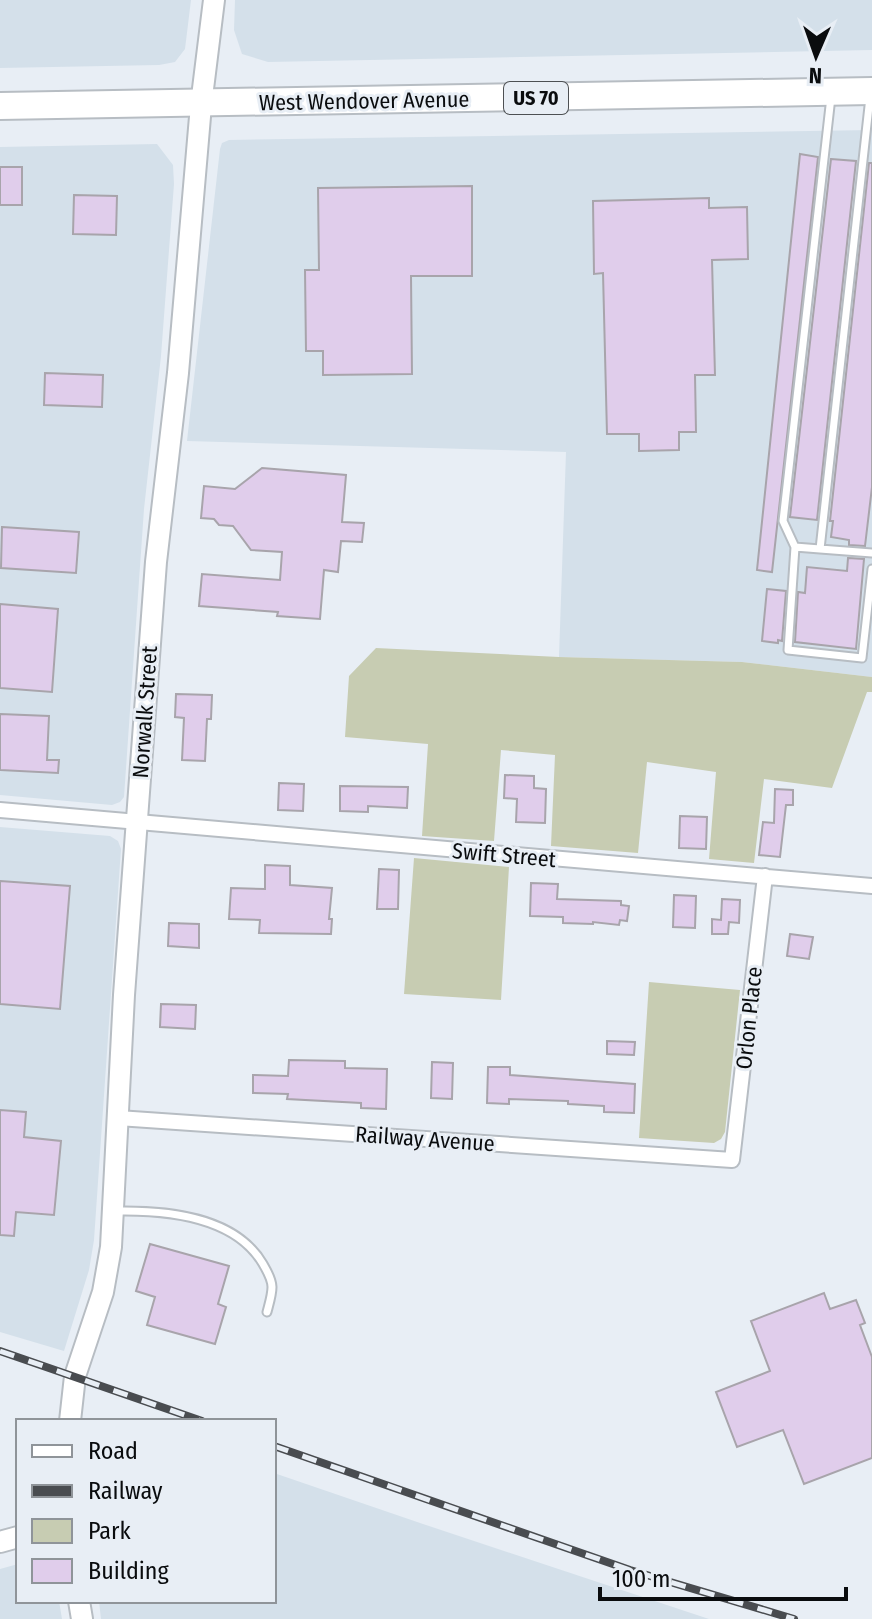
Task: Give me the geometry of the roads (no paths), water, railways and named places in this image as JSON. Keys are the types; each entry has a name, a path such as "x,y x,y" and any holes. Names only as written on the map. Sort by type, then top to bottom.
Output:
{"highway":[{"name":"West Wendover Avenue","path":"0,106 201,105 872,91"}],"street":[{"name":"Norwalk Street","path":"70,1419 75,1376 106,1281 114,1211 156,562 178,373 201,105 214,0"},
{"name":"Swift Street","path":"0,810 872,886"},
{"name":"Orlon Place","path":"732,1160 765,876"},
{"name":"Railway Avenue","path":"118,1118 732,1160"}],"lane":[{"path":"820,549 872,91"},
{"path":"831,92 783,521 795,547 788,650 862,658 872,662"},
{"path":"795,547 872,553"},
{"path":"862,658 872,569"},
{"path":"114,1211 161,1213 216,1224 234,1233 251,1245 269,1275 272,1286 267,1312"}],"railway":[{"path":"0,1351 196,1419"},
{"path":"276,1447 630,1570 794,1619"}]}
